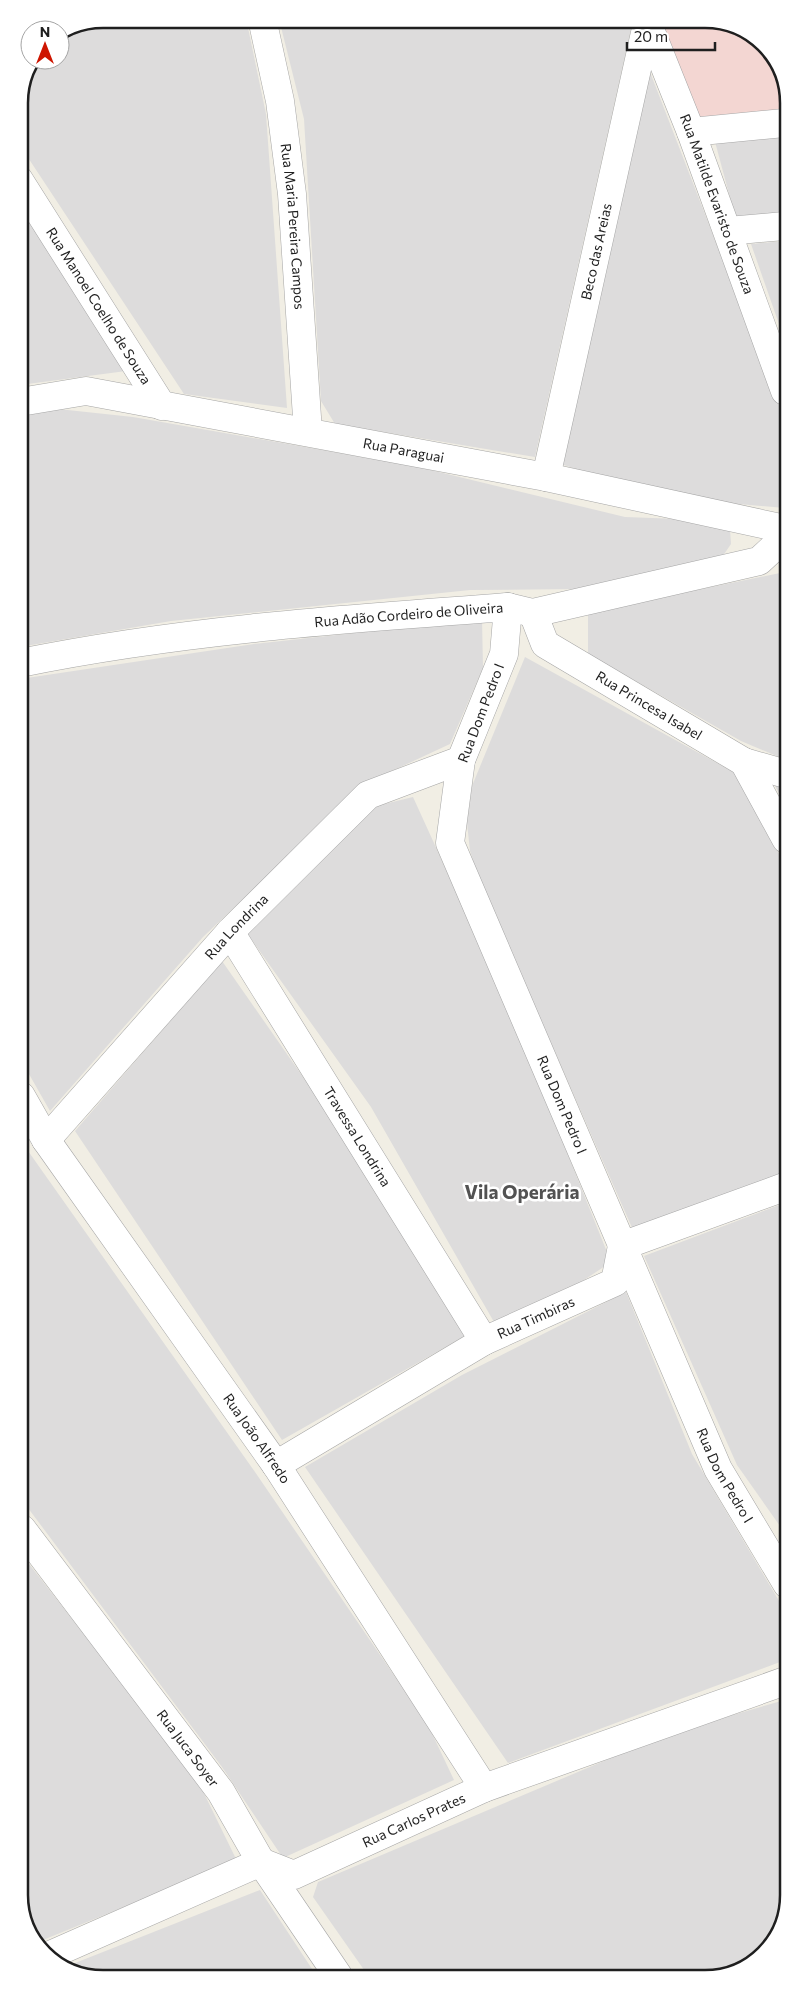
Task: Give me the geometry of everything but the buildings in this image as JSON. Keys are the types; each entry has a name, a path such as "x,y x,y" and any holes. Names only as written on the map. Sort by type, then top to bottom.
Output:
{"street":[{"name":"Rua Maria Pereira Campos","path":"264,27 280,101 292,194 308,432"},
{"name":"Beco das Areias","path":"546,477 646,28"},
{"name":"Rua Matilde Evaristo de Souza","path":"649,28 728,231 775,340 780,366"},
{"path":"691,132 780,123"},
{"name":"Rua Manoel Coelho de Souza","path":"28,194 162,406"},
{"path":"728,231 780,226"},
{"name":"Rua Paraguai","path":"28,401 86,391 546,477 780,528"},
{"name":"Rua Adão Cordeiro de Oliveira","path":"28,661 68,653 268,626 521,610 759,561 780,542"},
{"name":"Rua Dom Pedro I","path":"521,610 461,760 450,843 718,1469 780,1571"},
{"name":"Rua Princesa Isabel","path":"521,610 545,644 744,762 780,772"},
{"name":"Rua Londrina","path":"46,1140 230,932 368,795 461,760"},
{"path":"744,762 780,829"},
{"name":"Travessa Londrina","path":"230,932 484,1342"},
{"name":"Rua João Alfredo","path":"27,1107 46,1140 276,1465 484,1788"},
{"path":"622,1246 780,1188"},
{"name":"Rua Timbiras","path":"276,1465 484,1342 615,1282 622,1246"},
{"name":"Rua Juca Soyer","path":"27,1536 221,1792 261,1862 334,1970"},
{"name":"Rua Carlos Prates","path":"261,1862 294,1875 484,1788 780,1683"},
{"path":"55,1953 261,1862"}],"shaded area":[{"path":"103,27 248,27 266,114 287,408 184,394 28,158 28,98 35,70 70,70 70,35 88,29"},
{"path":"281,27 631,28 535,457 335,424 321,401 304,119"},
{"path":"663,28 709,28 733,33 750,43 764,57 776,79 780,111 698,118"},
{"path":"650,72 780,408 780,508 659,497 561,464"},
{"path":"780,132 780,216 736,220 714,138"},
{"path":"28,208 126,371 28,384"},
{"path":"780,241 780,324 779,324 751,244"},
{"path":"49,408 133,417 414,466 625,517 706,520 730,529 731,544 720,560 580,589 470,590 171,621 28,646 28,412"},
{"path":"780,573 780,757 741,741 588,654 588,612"},
{"path":"482,619 483,668 450,744 364,784 203,937 50,1111 27,1071 28,678 254,644"},
{"path":"525,657 737,774 780,856 780,1176 633,1230 479,879 470,851 467,823 472,786"},
{"path":"773,782 780,784 780,795"},
{"path":"413,797 510,1010 611,1262 578,1284 494,1322 371,1107 246,932 372,807"},
{"path":"222,961 347,1140 465,1336 282,1440 75,1131"},
{"path":"27,1150 255,1472 428,1725 454,1780 283,1858 222,1767 27,1507"},
{"path":"780,1205 780,1526 737,1465 644,1256"},
{"path":"626,1292 692,1454 780,1602 780,1662 508,1763 305,1467 462,1375"},
{"path":"27,1562 197,1779 237,1861 43,1940 40,1937 31,1919 27,1895"},
{"path":"780,1701 780,1895 778,1910 772,1929 764,1941 750,1955 738,1963 719,1969 704,1970 364,1970 313,1897 318,1882 670,1733"},
{"path":"260,1890 313,1970 98,1970 72,1964"}],"district":[{"name":"Vila Operária","path":"522,1192"}]}
